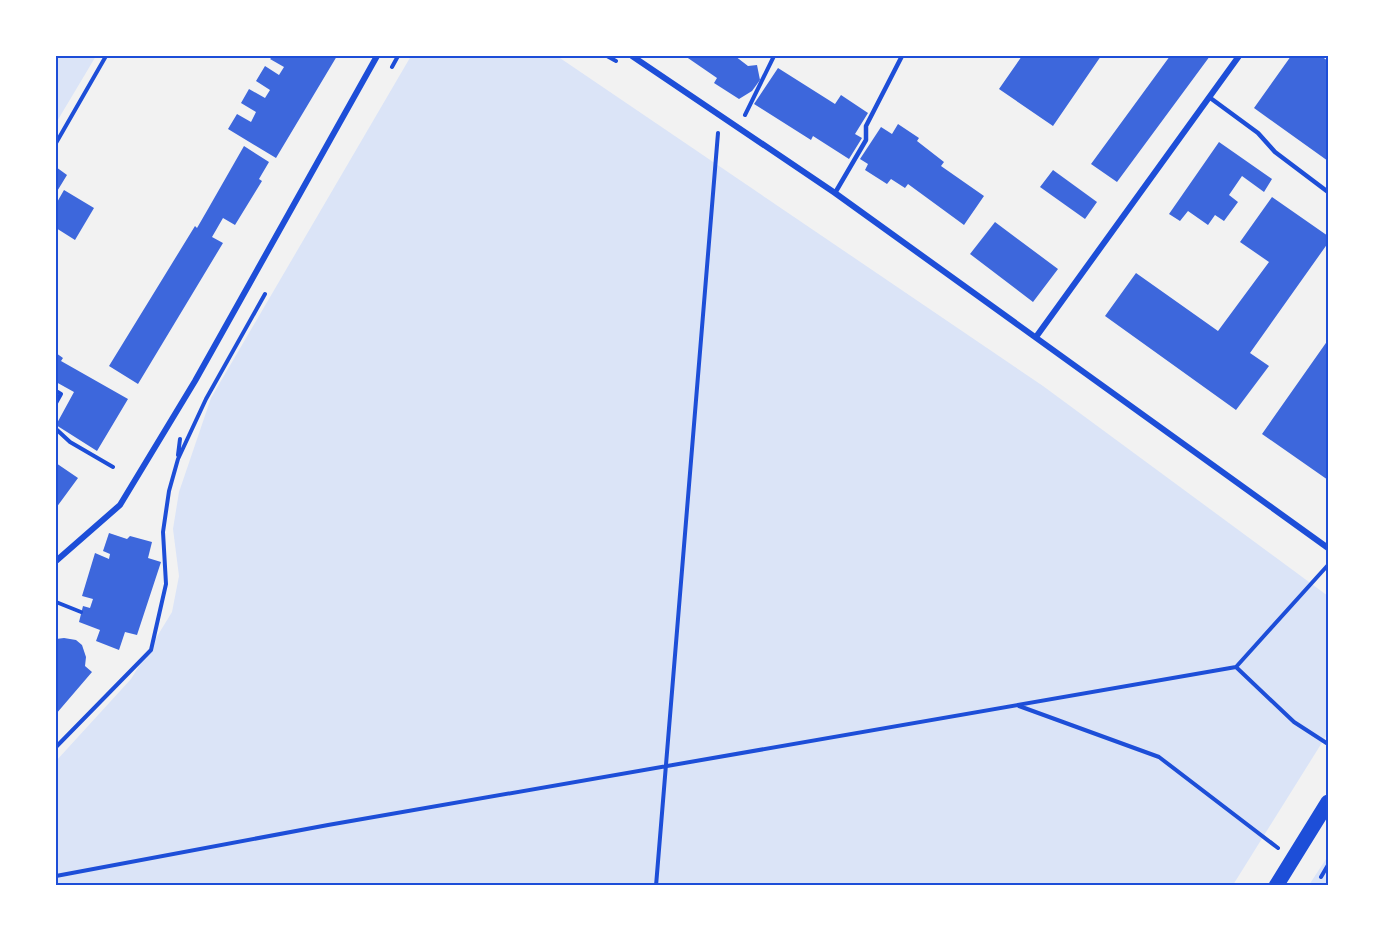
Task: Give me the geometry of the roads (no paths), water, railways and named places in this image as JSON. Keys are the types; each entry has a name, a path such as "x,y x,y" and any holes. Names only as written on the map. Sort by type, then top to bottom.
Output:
{"main road":[{"path":"1276,885 1329,802"}],"street":[{"path":"56,561 120,505 184,400 377,56"},
{"path":"632,56 835,193 1329,548"},
{"path":"1036,337 1239,56"}],"lane":[{"path":"835,193 866,140 866,126 902,56"},
{"path":"1209,97 1258,133 1275,152 1329,192"}]}
